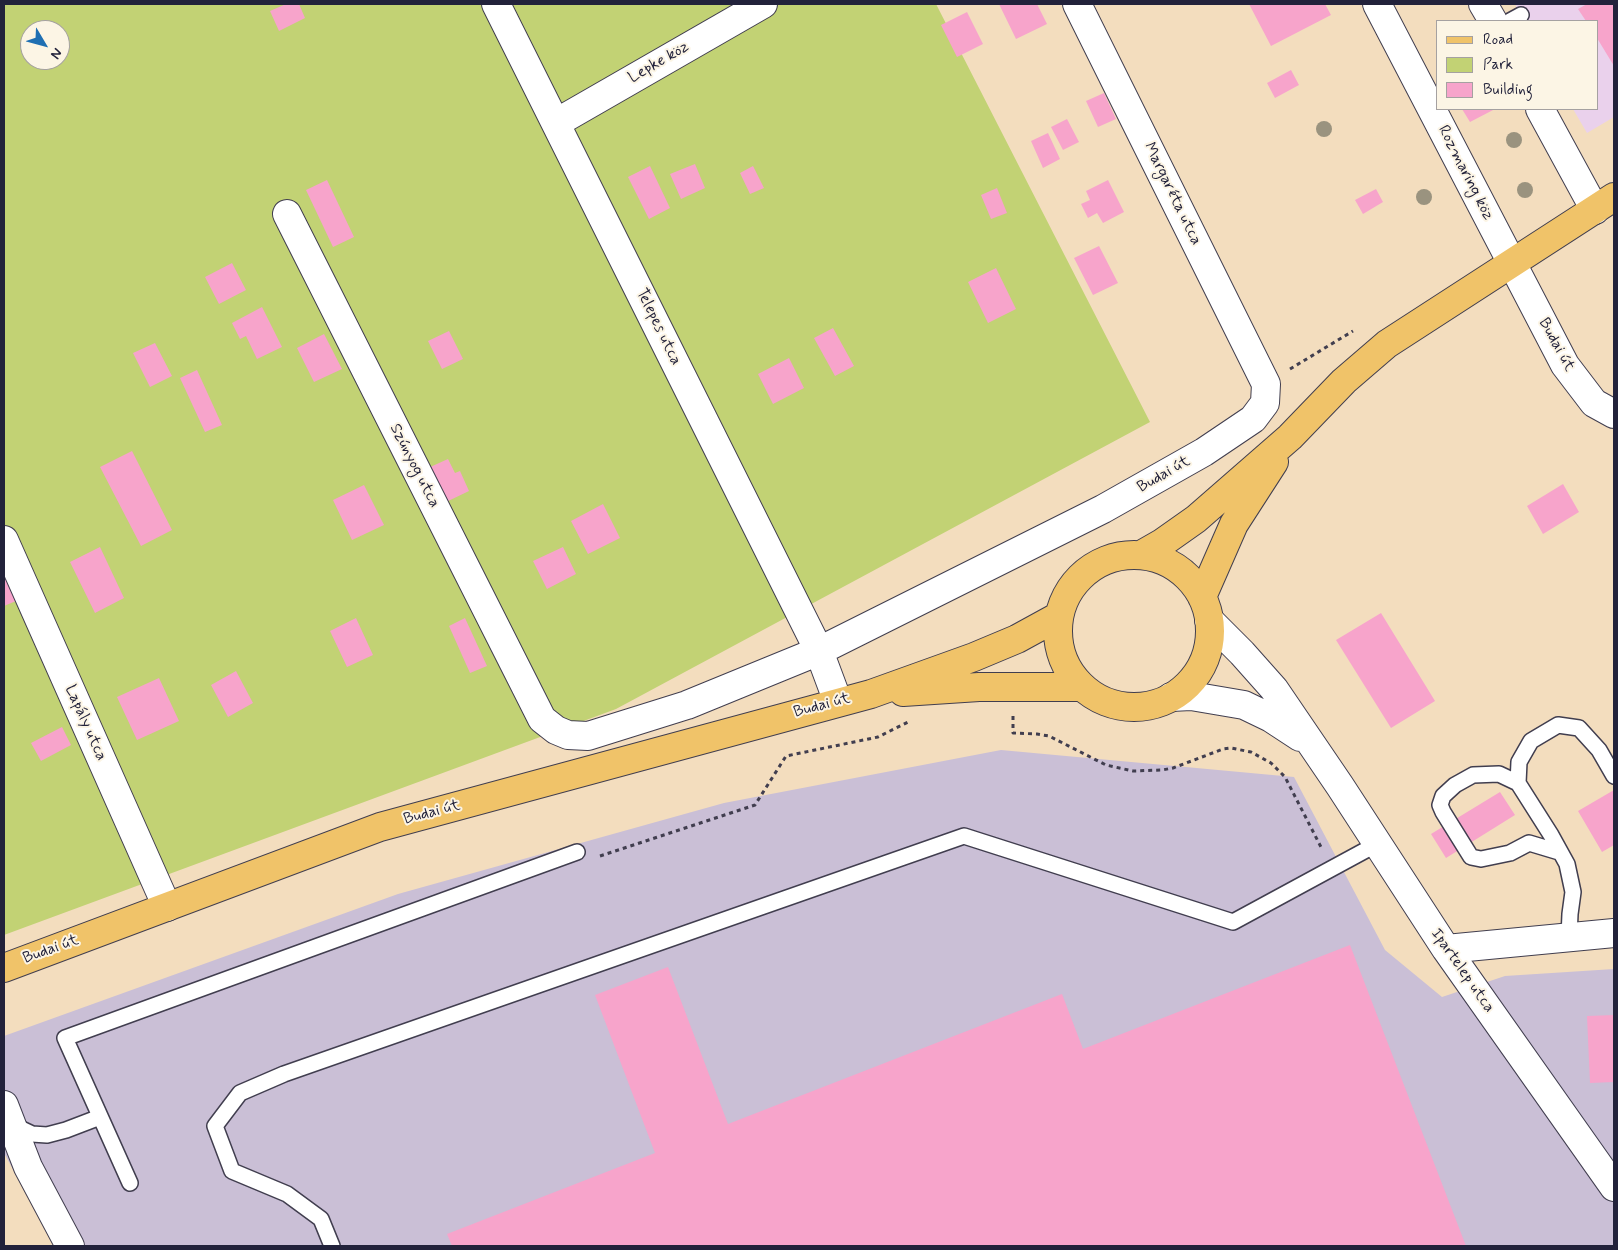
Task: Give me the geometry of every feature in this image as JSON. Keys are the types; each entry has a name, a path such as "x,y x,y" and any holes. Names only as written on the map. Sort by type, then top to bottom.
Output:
{"main road":[{"path":"1141,555 1196,519 1290,437 1344,381 1387,344 1604,204"},
{"path":"1206,609 1234,524 1290,437"},
{"path":"1141,555 1156,558 1170,564 1194,584 1206,609 1210,638 1206,656 1198,673 1186,686 1171,697 1154,705 1134,708 1115,705 1097,698 1082,687 1066,666 1059,642 1059,616 1070,591 1088,570 1114,558 1141,555"},
{"path":"871,694 1008,642 1039,628 1059,616"},
{"path":"871,694 979,687 1082,687"},
{"name":"Budai út","path":"4,968 380,827 871,694"}],"street":[{"name":"Telepes utca","path":"496,4 819,651 838,702"},
{"name":"Lepke köz","path":"556,123 763,4"},
{"name":"Margaréta utca","path":"1077,4 1266,384"},
{"name":"Rozmaring köz","path":"1377,4 1512,263"},
{"path":"1483,4 1492,20"},
{"path":"1541,110 1604,204"},
{"name":"Szúnyog utca","path":"287,214 542,719"},
{"name":"Budai út","path":"1512,263 1570,371 1594,403 1614,414"},
{"name":"Budai út","path":"542,719 556,730 568,735 588,736 687,704 819,651 1103,509 1204,452 1252,419 1264,403 1266,384"},
{"name":"Lapály utca","path":"4,540 167,907"},
{"path":"1206,609 1274,689 1316,751"},
{"path":"1171,697 1191,696 1244,704 1295,732 1316,751"},
{"name":"Ipartelep utca","path":"1316,751 1446,949 1614,1187"},
{"path":"1446,949 1614,933"},
{"path":"8,1115 28,1167 70,1246"}],"lane":[{"path":"1518,783 1519,762 1530,741 1558,725 1579,728 1599,750 1614,776"},
{"path":"1559,852 1529,843 1510,853 1481,859 1472,857 1440,805 1446,792 1473,775 1499,774 1518,783 1567,864 1574,892 1570,914 1569,937"},
{"path":"332,1246 321,1219 287,1194 232,1171 215,1126 240,1093 284,1074 964,836 1233,922 1377,844"},
{"path":"130,1183 65,1038 577,852"},
{"path":"8,1115 32,1134 47,1135 100,1117"}],"path":[{"path":"577,852 599,857 755,806 786,756 878,736 913,719"},
{"path":"1013,733 1049,736 1106,765 1133,771 1173,768 1223,749 1231,748 1251,752 1271,763 1286,777 1331,868"}],"shaded area":[{"path":"1515,4 1614,4 1614,117 1587,133 1574,110 1598,110 1598,20 1523,20"},
{"path":"1001,750 1294,777 1385,950 1442,997 1505,976 1614,969 1614,1246 55,1246 4,1153 4,1036 398,894 724,803"}],"green space":[{"path":"4,4 936,4 1150,422 616,709 4,935"}],"building":[{"path":"286,4 299,4 305,18 279,31 270,11"},
{"path":"999,4 1037,4 1047,24 1016,39"},
{"path":"1249,4 1325,4 1331,15 1271,46"},
{"path":"1587,4 1614,4 1614,66 1598,40 1598,20 1585,20 1578,9"},
{"path":"967,12 983,44 957,57 941,25"},
{"path":"1291,70 1299,85 1275,98 1267,83"},
{"path":"1104,93 1116,119 1098,127 1086,101"},
{"path":"1463,110 1493,110 1470,122"},
{"path":"1067,119 1079,142 1063,150 1051,127"},
{"path":"1048,133 1060,159 1043,168 1031,141"},
{"path":"695,164 705,188 681,199 670,174"},
{"path":"650,166 670,208 649,219 628,177"},
{"path":"753,166 764,188 750,194 740,173"},
{"path":"327,180 354,237 333,247 306,190"},
{"path":"1108,180 1124,212 1103,223 1097,213 1088,218 1081,204 1090,200 1086,191"},
{"path":"997,188 1007,213 991,219 981,195"},
{"path":"1376,189 1383,202 1363,214 1355,200"},
{"path":"1099,246 1118,283 1093,295 1074,258"},
{"path":"232,263 246,290 219,304 205,277"},
{"path":"996,268 1016,309 988,323 968,282"},
{"path":"262,307 282,347 257,359 246,336 240,339 232,323"},
{"path":"833,328 854,366 835,376 814,338"},
{"path":"449,331 463,359 442,369 428,341"},
{"path":"324,334 342,369 314,382 297,348"},
{"path":"155,343 172,376 150,387 133,353"},
{"path":"789,358 804,388 773,404 758,374"},
{"path":"197,370 222,425 205,432 180,378"},
{"path":"132,451 172,530 141,546 100,467"},
{"path":"448,459 455,473 460,471 469,491 444,503 428,468"},
{"path":"1563,484 1579,512 1543,534 1527,506"},
{"path":"364,485 384,525 352,540 333,500"},
{"path":"603,504 620,538 588,554 571,521"},
{"path":"100,547 124,598 95,613 70,562"},
{"path":"563,547 576,574 547,589 533,561"},
{"path":"6,579 16,601 4,606 4,580"},
{"path":"1381,613 1435,701 1391,728 1336,640"},
{"path":"356,618 373,655 347,667 330,631"},
{"path":"465,618 487,666 470,673 449,626"},
{"path":"236,671 253,703 228,717 211,685"},
{"path":"159,678 179,721 137,740 117,697"},
{"path":"62,727 71,745 41,761 31,743"},
{"path":"1614,790 1614,845 1602,852 1578,811"},
{"path":"1500,792 1515,815 1446,858 1431,834"},
{"path":"1350,945 1466,1246 452,1246 447,1234 655,1153 595,995 668,967 728,1124 1062,994 1083,1049"},
{"path":"1614,1015 1614,1082 1590,1083 1587,1016"}]}
